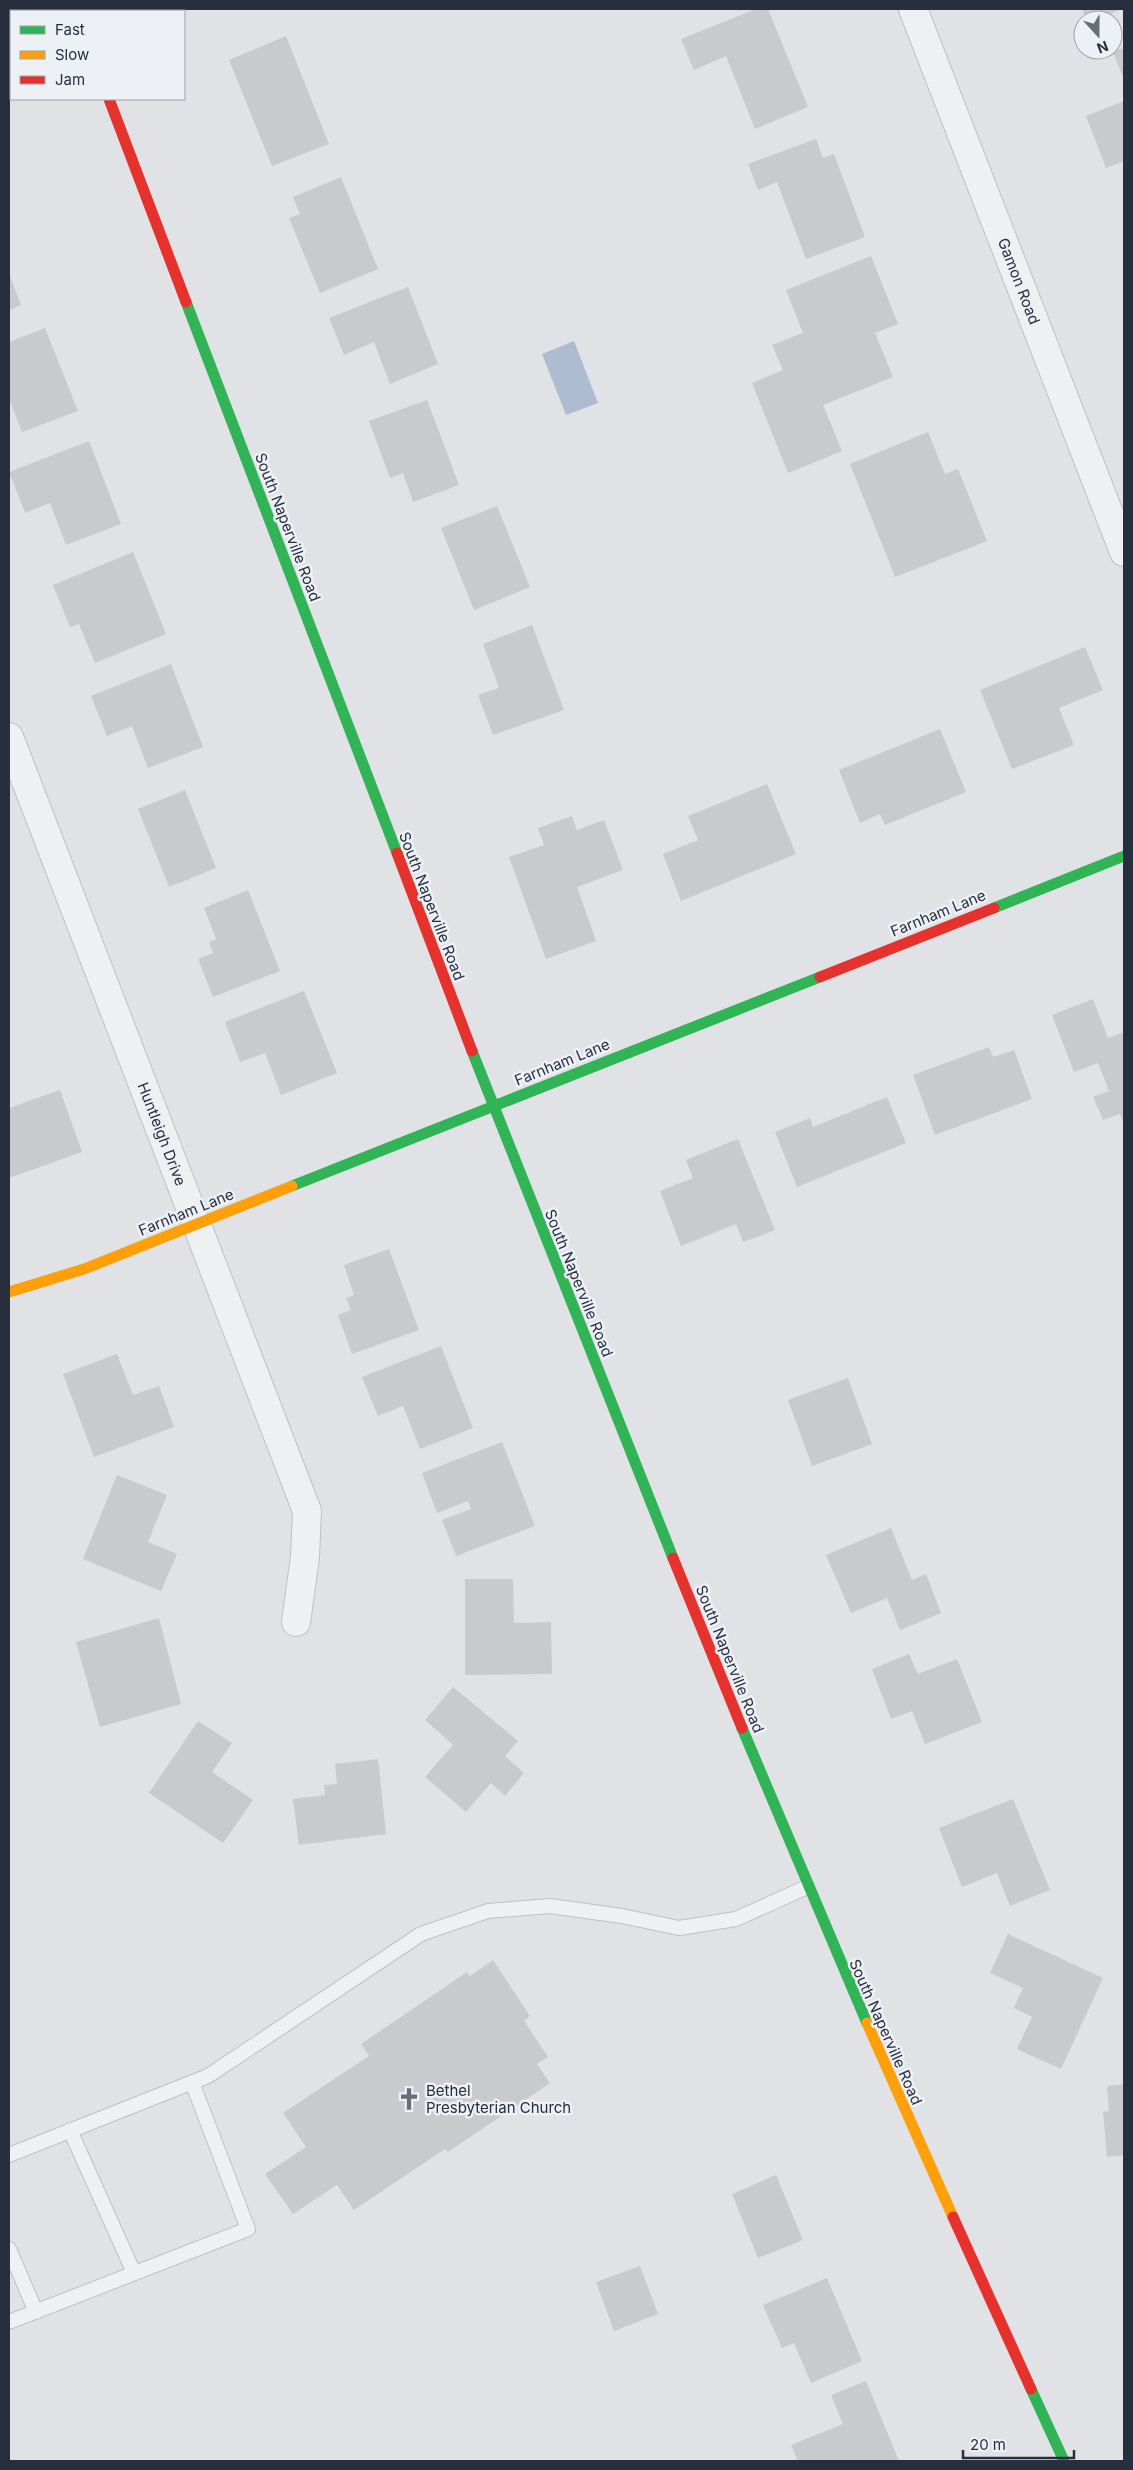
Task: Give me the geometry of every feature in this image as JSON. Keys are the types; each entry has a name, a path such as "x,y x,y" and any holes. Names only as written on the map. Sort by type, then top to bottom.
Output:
{"main road":[{"name":"South Naperville Road","path":"109,100 493,1106 698,1621 807,1887 891,2083 1064,2461"},
{"name":"Farnham Lane","path":"9,1292 84,1269 1124,856"}],"street":[{"name":"Gamon Road","path":"913,9 1124,552"},
{"name":"Huntleigh Drive","path":"9,737 307,1511 305,1556 296,1622"}],"lane":[{"path":"9,2155 208,2076 421,1934 488,1911 550,1906 622,1916 679,1928 736,1919 807,1887"},
{"path":"9,2322 248,2229 192,2082"},
{"path":"70,2130 134,2274"},
{"path":"9,2249 36,2312"}],"water":[{"path":"574,341 598,403 566,415 542,354"}],"building":[{"path":"756,9 768,9 808,107 755,129 726,56 694,70 681,39"},
{"path":"1082,9 1122,9 1120,10"},
{"path":"286,36 329,144 272,166 229,60"},
{"path":"1123,48 1124,80 1116,60 1123,60"},
{"path":"1124,101 1124,161 1106,168 1086,116"},
{"path":"816,139 823,158 834,154 865,237 806,259 777,182 758,190 748,164"},
{"path":"341,177 378,269 320,293 289,218 300,214 293,197"},
{"path":"871,256 898,324 875,333 893,377 823,405 842,451 788,473 752,383 783,370 772,345 803,333 786,290"},
{"path":"9,273 21,305 9,310"},
{"path":"408,287 438,364 390,384 374,342 344,355 329,318"},
{"path":"45,328 78,411 22,432 9,398 9,342"},
{"path":"427,400 459,485 413,502 403,473 390,478 369,421"},
{"path":"928,432 945,474 958,469 987,541 895,577 850,464"},
{"path":"89,441 121,524 66,545 50,503 25,513 9,472"},
{"path":"497,506 530,587 474,610 441,528"},
{"path":"133,552 166,634 95,663 79,624 70,627 53,585"},
{"path":"532,625 564,710 493,735 478,695 499,688 483,644"},
{"path":"1085,647 1103,690 1059,708 1074,745 1012,769 980,690"},
{"path":"171,664 203,747 148,768 132,726 107,736 91,696"},
{"path":"940,729 966,792 885,825 880,814 860,823 839,770"},
{"path":"767,784 796,854 681,901 663,854 698,840 688,816"},
{"path":"185,790 216,868 169,887 138,809"},
{"path":"572,816 577,830 604,820 623,870 577,887 596,941 546,959 509,857 544,845 538,828"},
{"path":"248,890 280,971 213,997 198,959 213,953 209,942 216,939 204,908"},
{"path":"304,991 337,1073 281,1095 265,1053 240,1062 225,1022"},
{"path":"1093,999 1108,1038 1124,1032 1124,1124 1120,1114 1103,1120 1093,1097 1109,1091 1098,1063 1074,1072 1052,1015"},
{"path":"989,1047 993,1057 1014,1050 1032,1099 935,1135 913,1075"},
{"path":"60,1090 82,1152 9,1178 9,1108"},
{"path":"887,1097 906,1143 797,1187 775,1132 810,1118 813,1127"},
{"path":"738,1139 775,1230 743,1242 736,1224 681,1246 660,1191 693,1178 686,1160"},
{"path":"389,1249 419,1330 352,1354 338,1315 351,1310 346,1298 354,1295 344,1265"},
{"path":"441,1346 473,1428 420,1449 403,1406 378,1416 362,1377"},
{"path":"117,1354 133,1395 159,1386 174,1427 94,1457 63,1374"},
{"path":"848,1378 872,1444 812,1466 788,1400"},
{"path":"502,1442 535,1526 456,1556 442,1520 471,1509 468,1501 437,1513 422,1473"},
{"path":"117,1475 167,1495 148,1542 177,1554 161,1591 83,1559"},
{"path":"891,1528 912,1580 926,1574 941,1613 900,1630 887,1598 851,1613 826,1555"},
{"path":"465,1579 513,1579 514,1623 551,1622 552,1674 465,1675"},
{"path":"159,1618 181,1704 100,1727 76,1642"},
{"path":"909,1654 918,1674 957,1659 982,1722 925,1744 912,1711 891,1719 872,1669"},
{"path":"453,1687 518,1741 505,1756 524,1773 505,1796 491,1783 466,1812 425,1777 453,1745 425,1720"},
{"path":"198,1721 232,1743 212,1772 253,1800 223,1843 149,1793"},
{"path":"378,1759 386,1834 299,1845 293,1799 325,1795 324,1785 337,1784 335,1764"},
{"path":"1013,1799 1050,1890 1010,1906 997,1873 962,1887 939,1828"},
{"path":"1008,1934 1103,1978 1061,2069 1017,2049 1032,2017 1014,2008 1023,1988 990,1973"},
{"path":"493,1960 530,2016 524,2021 548,2057 537,2064 550,2083 448,2152 445,2149 354,2210 337,2185 293,2214 265,2174 306,2147 283,2113 369,2056 361,2044 467,1972 470,1976"},
{"path":"1124,2084 1124,2155 1107,2157 1103,2112 1109,2111 1107,2086"},
{"path":"776,2175 803,2240 758,2258 732,2194"},
{"path":"640,2266 658,2314 614,2331 596,2282"},
{"path":"827,2278 862,2361 811,2383 794,2343 782,2348 763,2305"},
{"path":"866,2381 899,2461 798,2461 791,2445 843,2424 831,2395"}],"traffic: fast":[{"path":"186,302 397,853"},
{"path":"994,908 1124,856"},
{"path":"292,1186 820,977"},
{"path":"472,1051 673,1558"},
{"path":"742,1728 867,2023"},
{"path":"1031,2389 1064,2461"}],"traffic: slow":[{"path":"9,1292 84,1269 292,1186"},
{"path":"867,2023 953,2217"}],"traffic: jam":[{"path":"109,100 186,302"},
{"path":"397,853 472,1051"},
{"path":"820,977 994,908"},
{"path":"673,1558 742,1728"},
{"path":"953,2217 1031,2389"}],"place":[{"name":"Bethel Presbyterian Church","path":"409,2099"}]}
